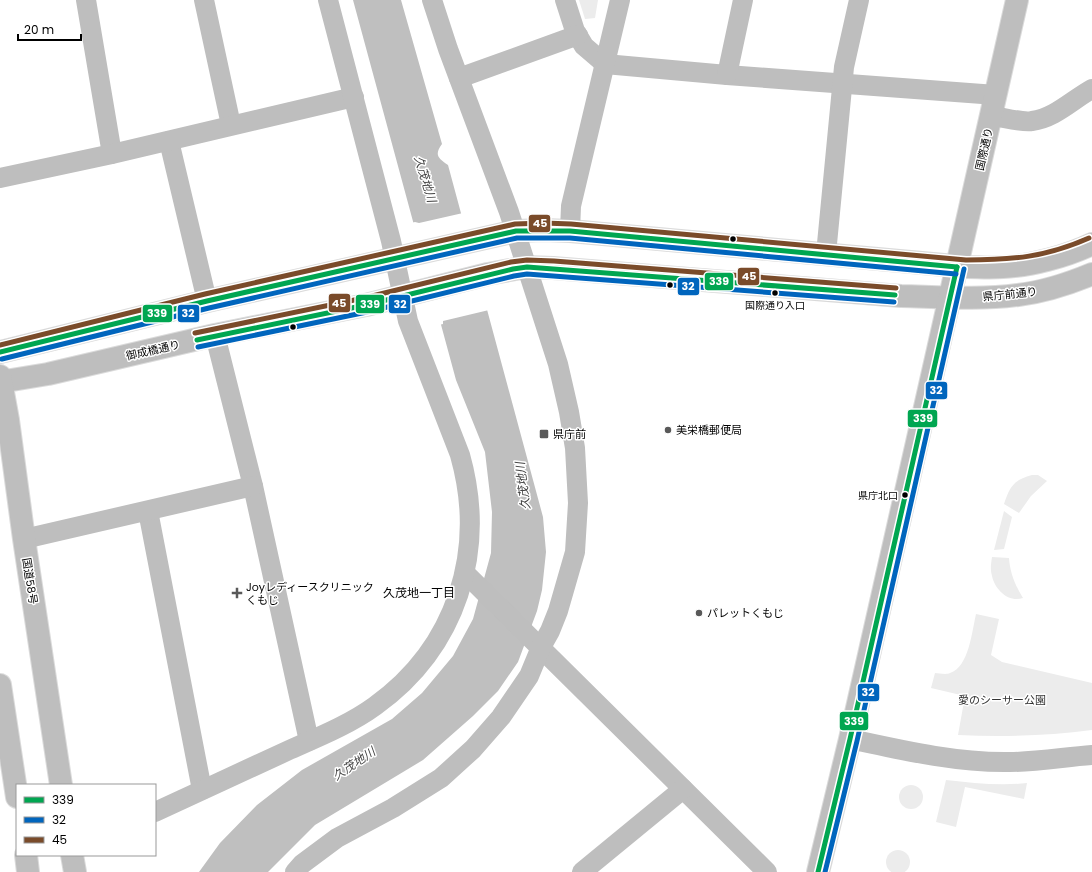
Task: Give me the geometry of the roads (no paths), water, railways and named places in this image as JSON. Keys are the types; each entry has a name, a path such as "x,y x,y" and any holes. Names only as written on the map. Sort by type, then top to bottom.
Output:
{"main road":[{"name":"国際通り","path":"818,872 850,739 1017,0"},
{"path":"0,352 207,301 516,231 570,231 957,267 1004,267 1022,265 1064,254 1092,244"},
{"path":"528,267 901,296 949,298"},
{"name":"御成橋通り","path":"0,380 48,374 215,335 366,305 488,274 528,267"},
{"name":"県庁前通り","path":"949,298 1019,295 1042,291 1073,282 1092,274"},
{"name":"国道58号","path":"0,380 8,420 24,539 61,784"},
{"path":"0,685 16,790"},
{"path":"26,856 28,872"},
{"path":"72,856 75,872"}],"street":[{"path":"86,0 112,154"},
{"path":"204,0 231,125"},
{"path":"156,812 309,741 355,718 374,707 394,692 410,676 434,645 459,598 465,573 470,527 470,501 466,475 460,455 408,321 402,296 404,257 354,97 328,0"},
{"path":"302,869 336,838 394,808 441,778 473,749 501,718 529,676 541,647 550,631 558,611 575,552 578,503 575,448 569,412 558,364 516,231 459,78 432,0"},
{"path":"565,0 575,30 584,46 605,64 727,75 842,83 994,106 1031,122 1052,115 1082,94 1092,89"},
{"path":"570,231 571,206 620,0"},
{"path":"727,75 743,0"},
{"path":"826,254 844,67 859,0"},
{"path":"459,78 578,35"},
{"path":"0,178 169,141 231,125 354,97"},
{"path":"169,141 207,301"},
{"path":"215,335 253,486 309,741"},
{"path":"24,539 253,486"},
{"path":"148,511 202,790"},
{"path":"465,573 767,872"},
{"path":"850,739 928,754 984,761 1032,761 1092,755"},
{"path":"582,872 683,789"}],"water":[{"name":"久茂地川","path":"353,0 401,0 442,144 438,151 438,156 448,165 543,517 546,552 542,590 537,611 518,662 498,691 473,716 423,760 315,825 268,872 199,872 220,843 257,805 302,770 392,719 422,693 453,656 473,619 491,553 492,512 485,452 456,380"}],"place":[{"name":"国際通り入口","path":"775,293"},
{"name":"美栄橋郵便局","path":"668,430"},
{"name":"県庁前","path":"544,434"},
{"name":"県庁北口","path":"905,495"},
{"name":"Joyレディースクリニック くもじ","path":"237,593"},
{"name":"パレットくもじ","path":"699,613"}],"district":[{"name":"久茂地一丁目","path":"419,593"}],"park label":[{"name":"愛のシーサー公園","path":"1002,700"}]}
